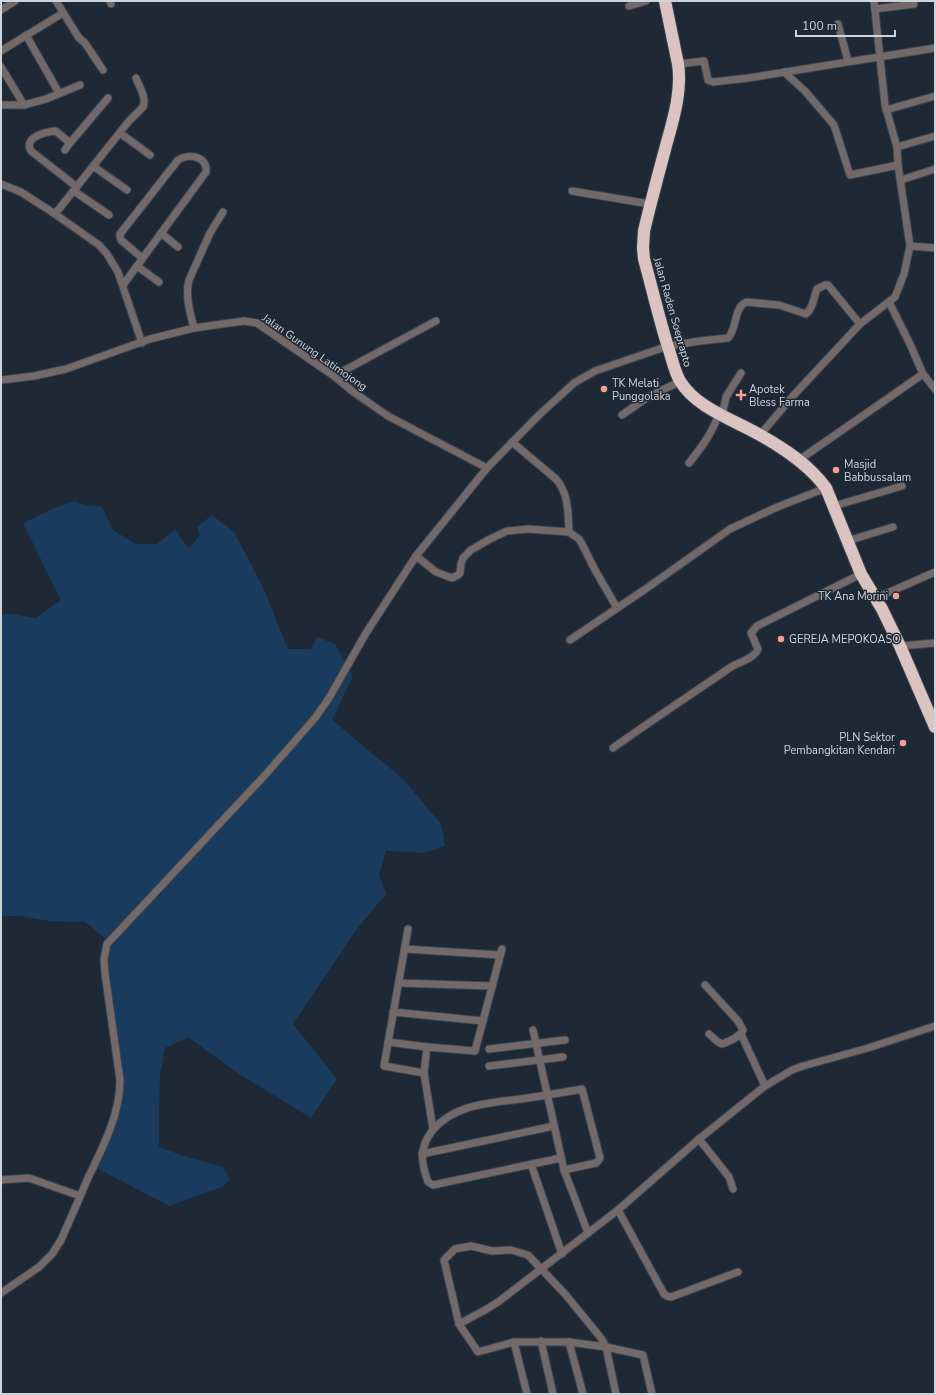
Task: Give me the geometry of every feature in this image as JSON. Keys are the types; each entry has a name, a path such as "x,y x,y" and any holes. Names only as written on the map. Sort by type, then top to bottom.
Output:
{"highway":[{"name":"Jalan Raden Soeprapto","path":"665,1 678,64 679,73 677,100 650,204 644,231 643,248 651,287 673,364 680,381 699,401 721,415 760,435 799,460 817,476 826,488 861,574 876,598 900,646 935,724"}],"street":[{"path":"1,10 15,1"},
{"path":"56,1 79,38 86,43 103,70"},
{"path":"629,6 646,1"},
{"path":"760,435 797,392 860,324 896,297 904,274 910,246 898,165 897,147 886,110 874,1"},
{"path":"875,9 914,4"},
{"path":"1,51 63,13"},
{"path":"838,24 848,61"},
{"path":"26,35 59,93"},
{"path":"678,64 704,61 708,80 712,82 935,48"},
{"path":"1,67 24,105"},
{"path":"784,72 805,91 834,125 850,175 898,165"},
{"path":"55,214 144,104 144,98 136,78"},
{"path":"1,105 24,105 46,99 80,85"},
{"path":"886,110 935,96"},
{"path":"65,150 108,98"},
{"path":"70,144 57,132 52,131 33,138 29,142 28,146 31,151 75,189 109,215"},
{"path":"120,133 150,155"},
{"path":"897,147 935,136"},
{"path":"123,285 206,172 206,165 198,157 186,156 178,160 120,234 121,240 142,258"},
{"path":"93,166 127,190"},
{"path":"901,180 935,169"},
{"path":"1,184 21,192 55,214 103,249 113,262 123,285 142,342"},
{"path":"572,191 650,204"},
{"path":"194,328 187,288 189,280 210,233 223,212"},
{"path":"161,233 178,246"},
{"path":"910,246 935,248"},
{"path":"137,266 159,282"},
{"path":"1,1293 39,1267 52,1254 61,1240 111,1128 120,1094 120,1080 105,973 104,958 107,944 266,774 315,718 329,698 366,633 416,556 487,468 567,388 584,376 668,346 728,338 732,334 738,310 746,302 778,304 806,314 811,308 817,289 824,285 828,285 860,324"},
{"path":"889,302 923,374 935,389"},
{"name":"Jalan Gunung Latimojong","path":"1,380 34,376 66,369 142,342 194,328 244,321 257,323 334,376 352,391 388,416 487,468"},
{"path":"334,376 436,321"},
{"path":"689,463 702,447 721,415 726,397 741,373"},
{"path":"799,460 923,374"},
{"path":"622,415 643,400 680,381"},
{"path":"512,442 560,484 566,496 568,506 569,532"},
{"path":"834,506 902,486"},
{"path":"570,640 648,588 730,529 775,508 826,488"},
{"path":"847,541 893,526"},
{"path":"416,556 436,572 452,578 460,573 463,558 471,550 507,531 528,529 569,532 579,539 595,570 618,608"},
{"path":"876,598 935,572"},
{"path":"613,748 648,722 732,666 755,654 758,649 751,633 757,626 861,574"},
{"path":"900,646 935,643"},
{"path":"408,928 384,1066 424,1073"},
{"path":"388,1042 476,1051 501,952 404,949"},
{"path":"399,983 492,986"},
{"path":"705,985 738,1021 743,1030 741,1034 765,1086"},
{"path":"394,1012 483,1021"},
{"path":"459,1324 486,1310 562,1254 618,1210 699,1139 765,1086 792,1070 803,1066 868,1048 935,1026"},
{"path":"533,1030 564,1170 588,1233"},
{"path":"709,1034 722,1044 741,1034"},
{"path":"489,1050 565,1040"},
{"path":"427,1047 424,1073 433,1129"},
{"path":"489,1066 564,1057"},
{"path":"561,1158 432,1185 428,1182 426,1176 422,1154 423,1145 433,1129 443,1119 454,1113 479,1104 582,1089 600,1158 596,1163 564,1170"},
{"path":"422,1154 554,1126"},
{"path":"699,1139 729,1177 733,1189"},
{"path":"531,1164 562,1254"},
{"path":"1,1180 29,1178 80,1196"},
{"path":"618,1210 664,1294 667,1296 671,1297 738,1272"},
{"path":"616,1394 606,1347 601,1338 565,1294 528,1256 511,1250 492,1251 472,1246 455,1249 444,1260 459,1324 478,1352 514,1342 541,1341 569,1342 606,1347 643,1355 652,1394"},
{"path":"541,1341 553,1394"},
{"path":"514,1342 527,1394"},
{"path":"569,1342 583,1394"}],"shaded area":[{"path":"75,501 85,505 102,507 113,530 136,544 157,544 175,529 188,549 200,535 197,527 212,515 234,532 263,587 288,649 311,649 317,637 335,644 353,676 332,720 403,779 441,824 445,846 424,853 386,851 379,875 386,894 356,930 293,1024 337,1079 311,1118 233,1070 188,1037 165,1048 160,1073 159,1147 223,1167 230,1180 222,1187 169,1206 97,1168 118,1114 121,1103 123,1080 109,973 108,959 111,945 85,922 49,921 19,916 1,916 1,615 12,614 36,618 61,600 23,523 52,509"}],"place":[{"name":"TK Melati Punggolaka","path":"604,389"},
{"name":"Apotek Bless Farma","path":"741,395"},
{"name":"Masjid Babbussalam","path":"836,470"},
{"name":"TK Ana Morini","path":"896,596"},
{"name":"GEREJA MEPOKOASO","path":"781,639"},
{"name":"PLN Sektor Pembangkitan Kendari","path":"903,743"}]}
